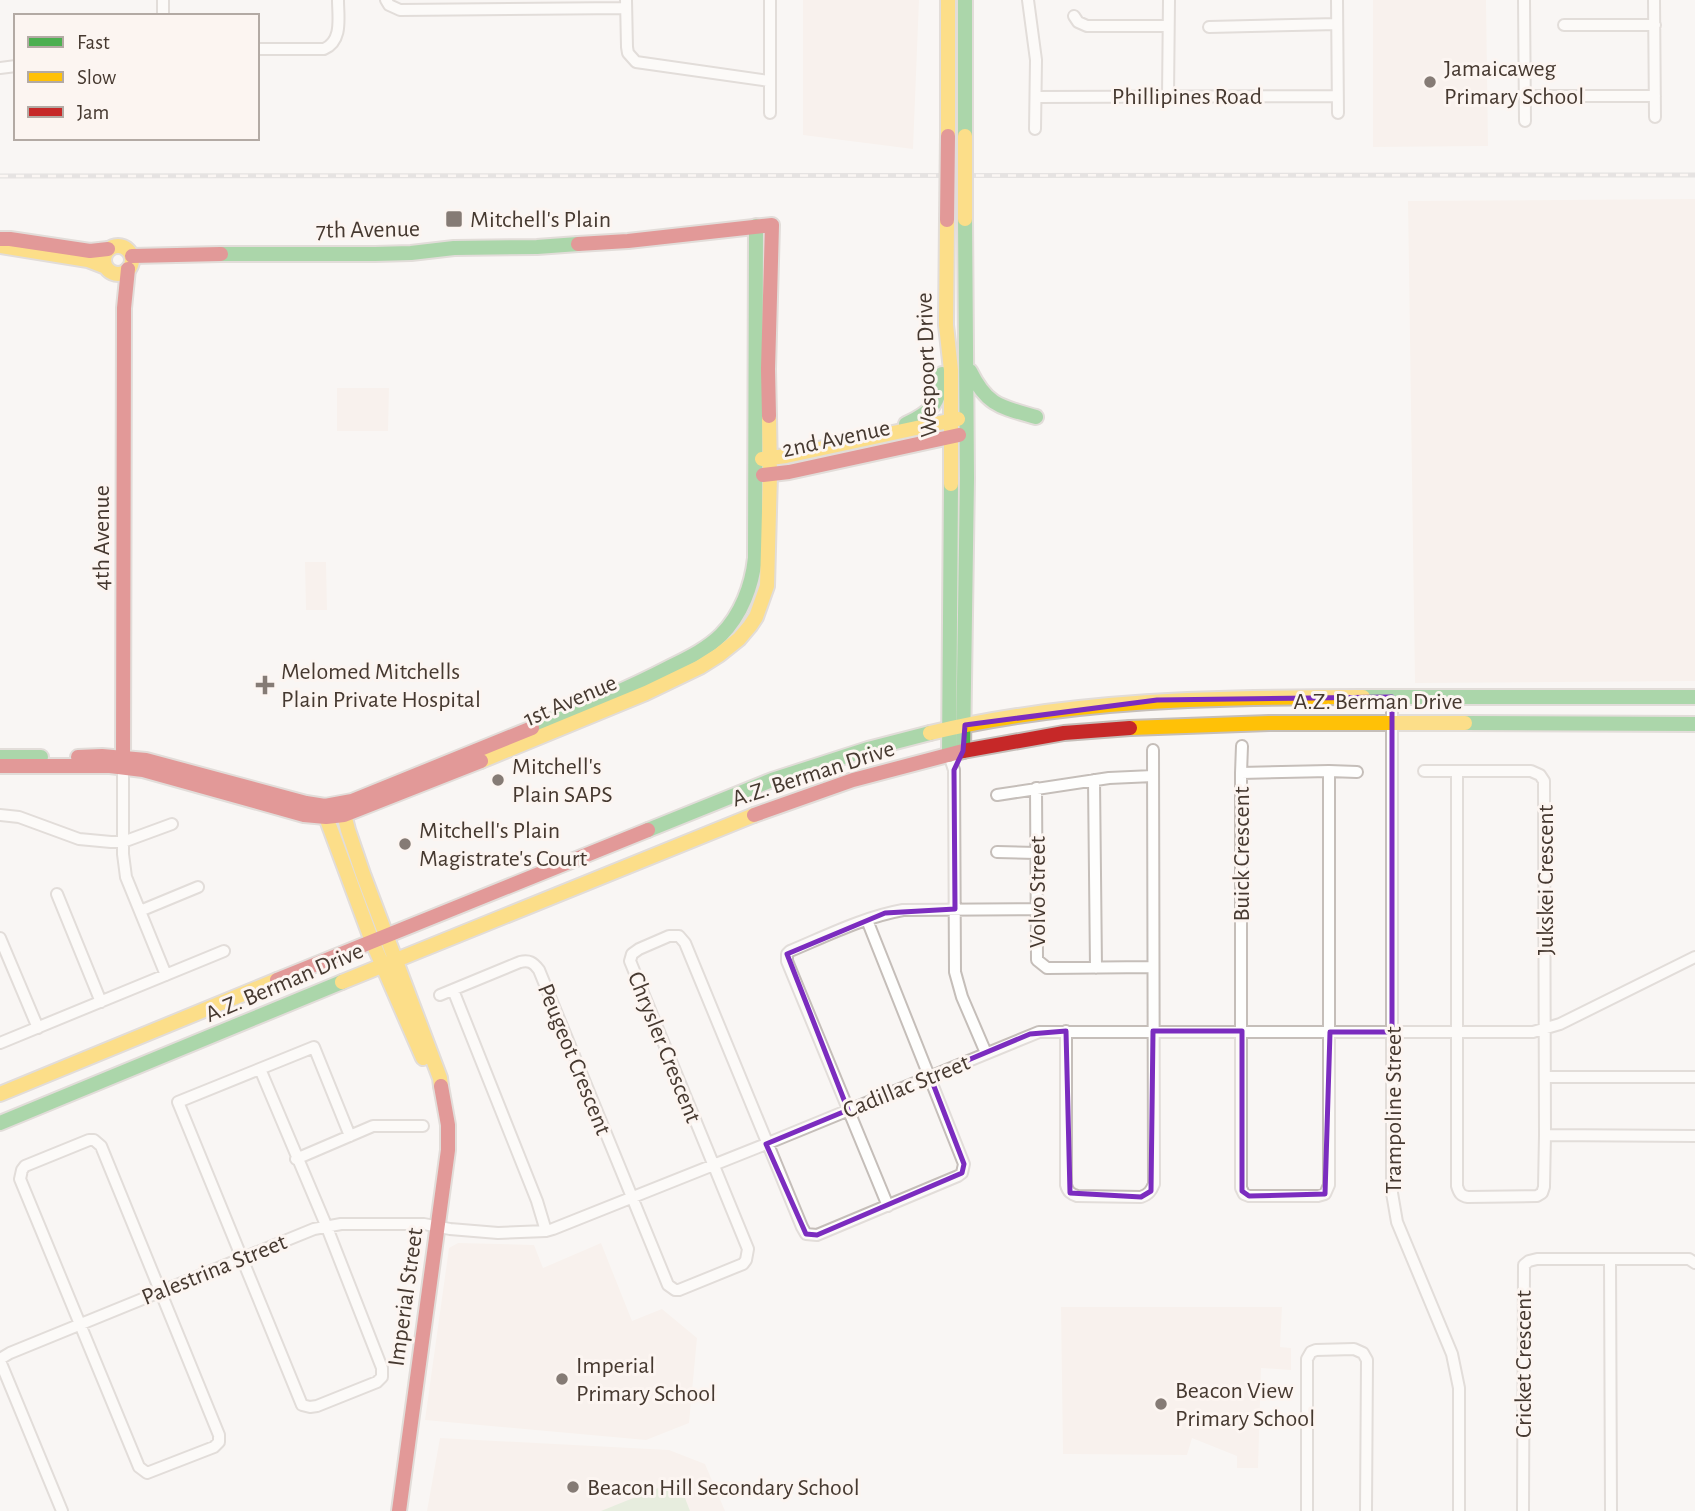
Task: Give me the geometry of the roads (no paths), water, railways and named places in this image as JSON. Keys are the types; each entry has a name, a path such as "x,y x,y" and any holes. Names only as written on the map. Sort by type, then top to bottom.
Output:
{"main road":[{"name":"Wespoort Drive","path":"948,0 946,326 951,370 949,728 956,753"},
{"name":"Wespoort Drive","path":"956,753 965,725 965,0"},
{"name":"7th Avenue","path":"130,263 270,253 375,254 454,248 537,247 619,242 772,225"},
{"name":"1st Avenue","path":"762,459 768,369 772,225"},
{"name":"1st Avenue","path":"0,757 123,763 304,815 342,810 541,737 687,674 725,651 745,632 757,614 767,586 756,226"},
{"path":"0,239 90,251 122,246 130,251 130,263 120,274 89,260 0,246"},
{"path":"108,249 104,258 109,269"},
{"name":"4th Avenue","path":"123,763 124,308 130,263"},
{"name":"4th Avenue","path":"109,269 117,283 124,308"},
{"path":"876,436 922,416 933,408 942,388 946,326"},
{"path":"967,363 980,391 989,401 1036,417"},
{"name":"2nd Avenue","path":"762,459 967,417"},
{"name":"2nd Avenue","path":"762,475 789,472 967,434"},
{"name":"1st Avenue","path":"342,810 634,686 688,659 710,644 721,635 740,608 753,577 762,475"},
{"path":"740,608 757,614"},
{"name":"A.Z. Berman Drive","path":"0,1094 772,779 949,728 1032,713 1157,700 1695,697"},
{"name":"A.Z. Berman Drive","path":"0,1123 779,805 847,782 956,753 1064,733 1162,726 1269,723 1695,724"},
{"name":"1st Avenue","path":"0,766 102,766 123,763"},
{"path":"342,810 386,935 389,963"},
{"path":"325,812 372,941 389,963"},
{"name":"Imperial Street","path":"389,963 433,1081 441,1088 449,1135 399,1511"}],"street":[{"path":"259,49 329,47 337,35 338,0"},
{"path":"386,0 389,5 400,10 500,10 558,4 626,4 628,53 636,62 769,81"},
{"path":"769,113 770,0"},
{"path":"1028,0 1036,60 1035,129"},
{"path":"1168,96 1169,0"},
{"path":"1337,0 1338,113"},
{"path":"1524,0 1525,121"},
{"path":"1654,0 1655,117"},
{"path":"1074,16 1078,22 1087,26 1168,26"},
{"path":"1209,27 1337,24"},
{"path":"1564,25 1655,25"},
{"name":"Phillipines Road","path":"1036,97 1337,96"},
{"path":"1524,96 1654,96"},
{"name":"Trampoline Street","path":"1392,697 1394,1208 1397,1222 1452,1354 1457,1376 1459,1511"},
{"path":"1241,773 1242,746"},
{"path":"1066,1031 1067,1189 1077,1196 1146,1195 1154,1184 1153,750"},
{"path":"956,753 955,961 958,986 986,1053"},
{"path":"123,763 126,877 166,975"},
{"path":"1329,771 1330,1032"},
{"name":"Jukskei Crescent","path":"1424,771 1531,771 1540,775 1544,781 1545,1029"},
{"path":"1457,771 1457,1186 1463,1196 1537,1196 1542,1193 1545,1029"},
{"name":"Buick Crescent","path":"1330,1032 1329,1185 1325,1194 1244,1194 1241,773 1357,772"},
{"path":"997,795 1094,780 1153,776"},
{"path":"1094,780 1096,968"},
{"name":"Volvo Street","path":"1036,788 1037,960 1047,968 1153,967"},
{"path":"0,816 19,817 79,839 123,842 172,824"},
{"path":"996,852 1036,853"},
{"path":"140,911 198,887"},
{"path":"57,894 101,1002"},
{"path":"867,920 964,1164 958,1176 888,1206 786,957 790,951 867,920 903,910 1036,909"},
{"name":"Chrysler Crescent","path":"631,1198 671,1289 680,1290 738,1266 746,1260 748,1249 630,961 635,951 669,936 679,936 685,943 766,1144 806,1234 817,1235 888,1206"},
{"path":"0,938 38,1028"},
{"path":"0,1043 224,951"},
{"name":"Cadillac Street","path":"438,1227 498,1233 546,1231 1039,1031 1534,1032 1560,1024 1695,957"},
{"name":"Peugeot Crescent","path":"440,995 520,962 529,961 535,965 631,1198"},
{"path":"453,990 537,1201 546,1231"},
{"path":"260,1069 382,1368 382,1377 377,1381 310,1407 302,1405 178,1102 314,1047 350,1136"},
{"path":"1545,1077 1695,1077"},
{"path":"296,1159 379,1125 423,1126"},
{"path":"1545,1135 1695,1136"},
{"path":"89,1140 102,1146 162,1291 219,1435 219,1442 214,1447 147,1474 139,1467 20,1174 25,1166 89,1140"},
{"name":"Palestrina Street","path":"0,1360 10,1353 80,1324 326,1226 424,1224 438,1227"},
{"name":"Cricket Crescent","path":"1524,1511 1524,1265 1537,1259 1689,1259 1695,1263"},
{"path":"1610,1259 1611,1511"},
{"path":"1307,1511 1307,1359 1311,1352 1316,1350 1354,1349 1363,1353 1367,1360 1366,1511"},
{"path":"0,1360 62,1511"}],"railway":[{"path":"0,176 1695,175"}],"place":[{"name":"Jamaicaweg Primary School","path":"1430,82"},
{"name":"Mitchell's Plain","path":"454,219"},
{"name":"Melomed Mitchells Plain Private Hospital","path":"265,685"},
{"name":"Mitchell's Plain SAPS","path":"498,780"},
{"name":"Mitchell's Plain Magistrate's Court","path":"405,844"},
{"name":"Imperial Primary School","path":"562,1379"},
{"name":"Beacon View Primary School","path":"1161,1404"},
{"name":"Beacon Hill Secondary School","path":"573,1487"}]}
